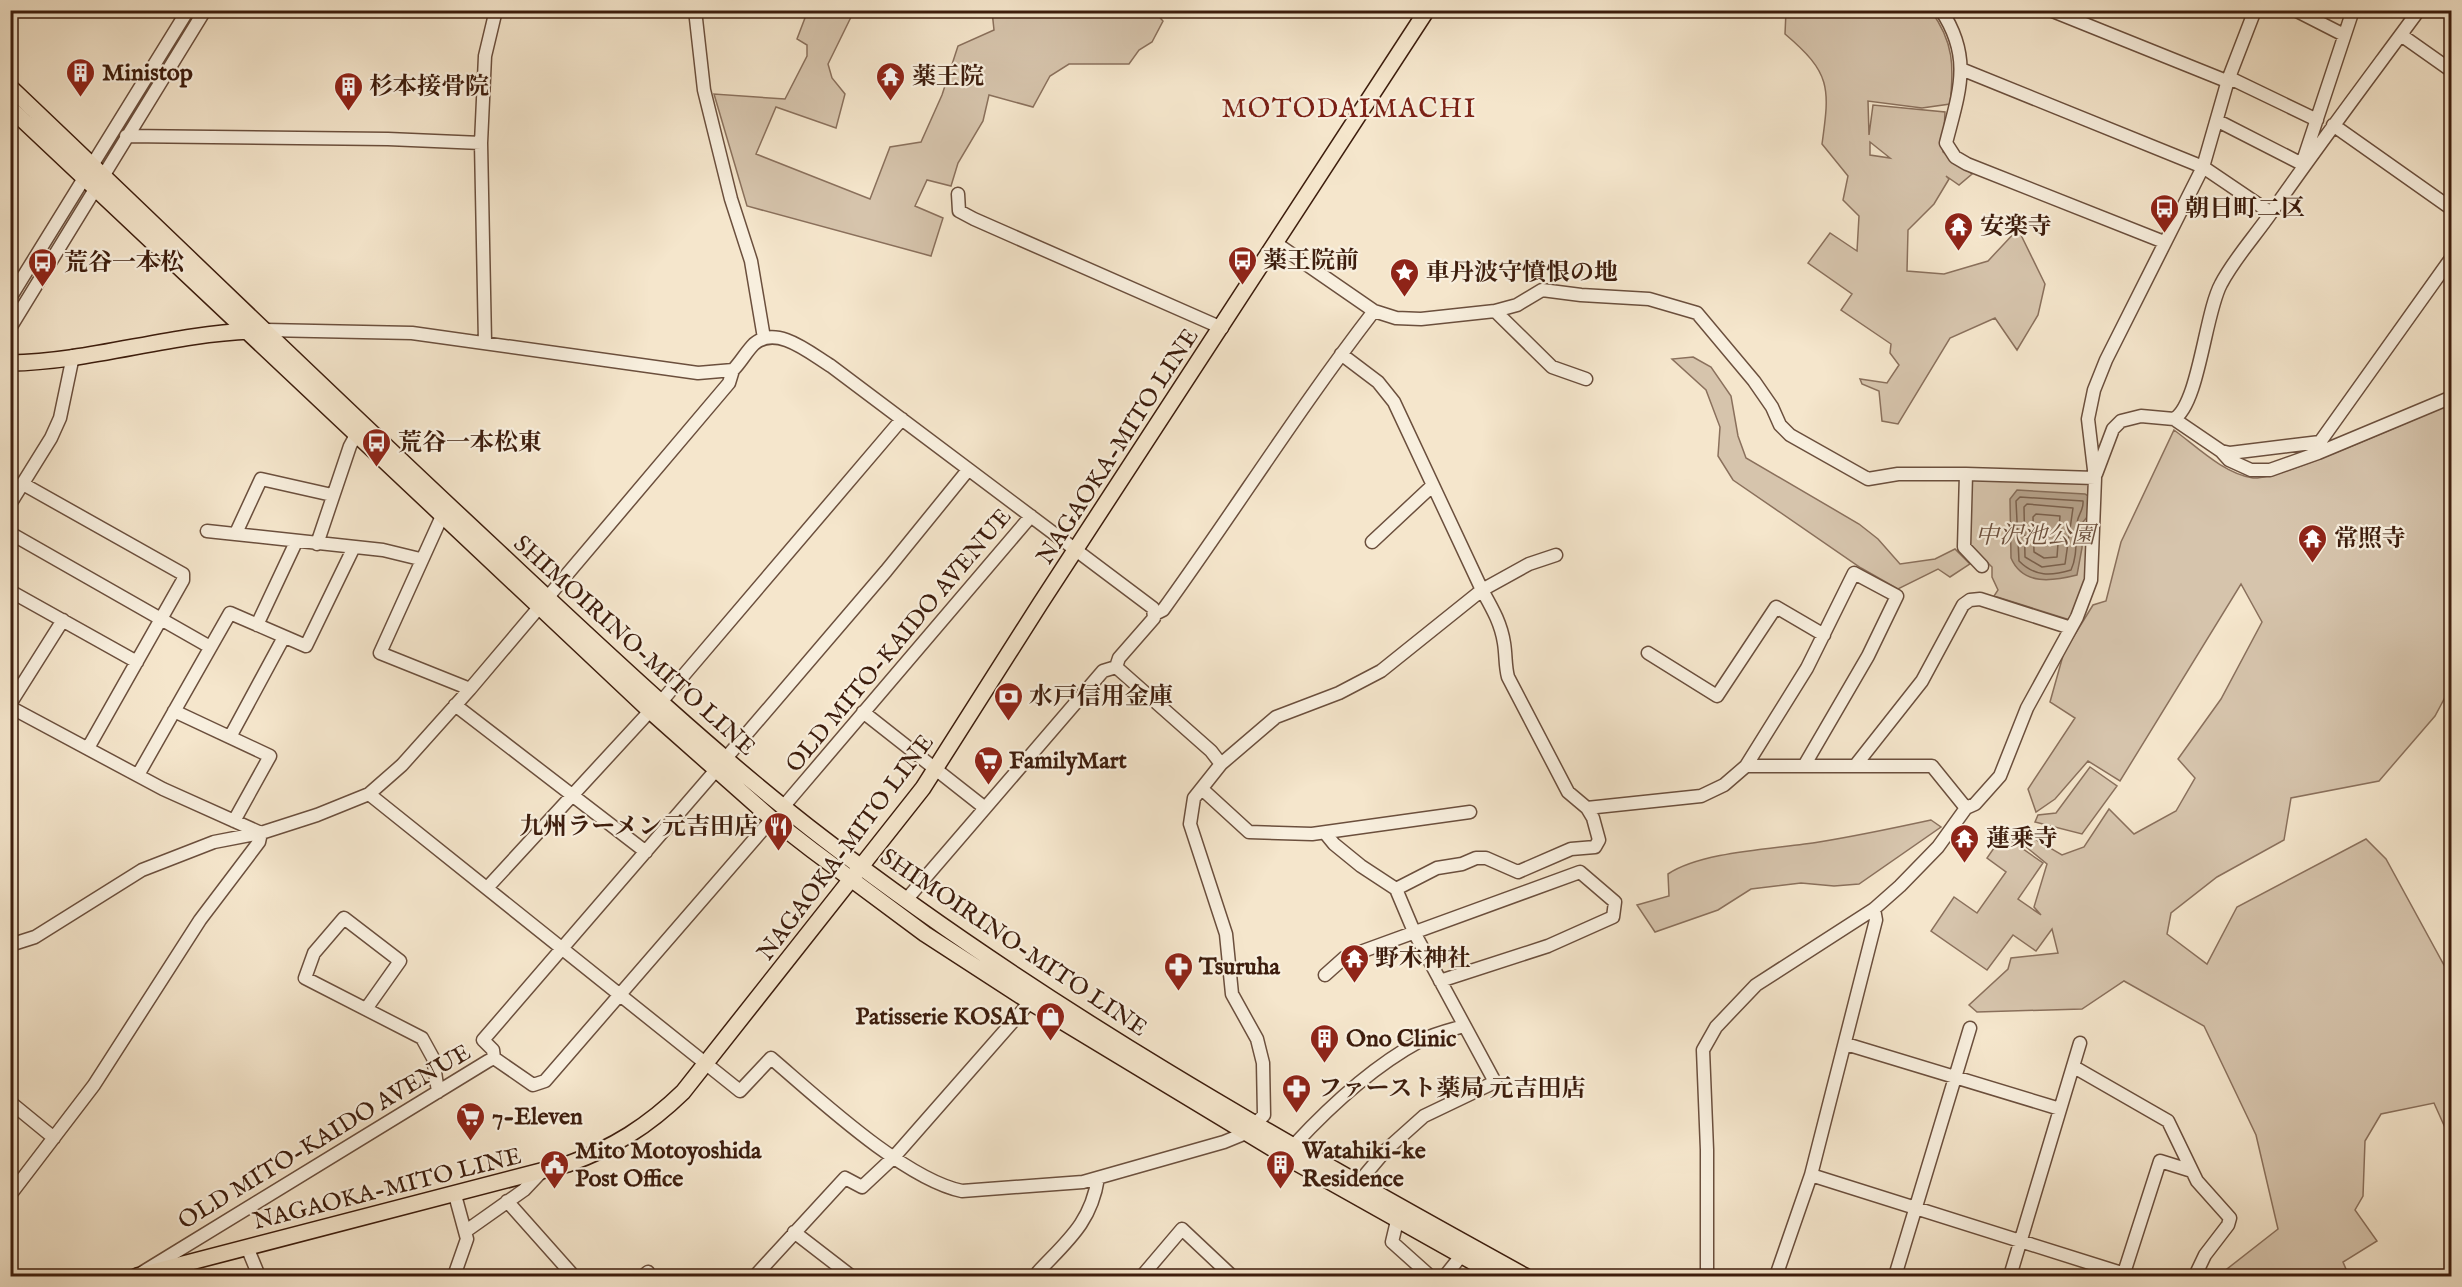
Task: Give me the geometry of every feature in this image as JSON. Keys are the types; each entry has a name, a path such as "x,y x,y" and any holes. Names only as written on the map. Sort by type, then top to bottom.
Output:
{"main road":[{"name":"NAGAOKA-MITO LINE","path":"137,1276 542,1172 599,1152 632,1135 658,1116 707,1064 936,770 1427,10"},
{"name":"SHIMOIRINO-MITO LINE","path":"10,87 244,331 442,516 543,603"},
{"name":"SHIMOIRINO-MITO LINE","path":"10,108 93,176 266,330 543,603 655,707 721,764 783,807 906,900 1040,991 1397,1221 1498,1276"},
{"path":"10,363 73,356 155,341 266,330"},
{"name":"SHIMOIRINO-MITO LINE","path":"721,764 772,819 850,880 925,934 1030,1002 1252,1128 1294,1145 1525,1276"}],"street":[{"path":"10,328 93,176 188,10"},
{"path":"10,298 93,176 126,136 205,10"},
{"path":"484,342 481,143 485,56 496,10"},
{"path":"695,10 704,90 731,199 751,261 764,338"},
{"path":"1941,10 1950,24 1959,50 1962,80 1946,143 1954,157 2164,242"},
{"path":"2050,10 2223,80 2234,80 2317,120"},
{"path":"1707,1276 1707,1150 1703,1050 1716,1027 1756,985 1874,909 1938,847 1966,808 1975,804 2000,776 2027,708 2071,628 2091,580 2095,478 2088,419 2094,390 2164,242 2203,166 2218,121 2228,80 2255,10"},
{"path":"2295,10 2344,35"},
{"path":"2304,165 2304,158 2353,10"},
{"path":"2174,419 2182,412 2191,392 2222,282 2416,11"},
{"path":"2401,35 2451,71"},
{"path":"1961,69 2203,166 2271,213"},
{"path":"2218,121 2304,165"},
{"path":"2333,125 2451,209"},
{"path":"126,136 388,139 481,143"},
{"path":"958,194 958,211 1222,328"},
{"path":"1277,244 1374,311 1396,318 1421,319 1495,311 1517,305 1542,290 1581,296 1649,299 1697,313 1733,355 1772,407 1780,425 1790,435 1868,479 1898,474 2095,478"},
{"path":"2221,451 2230,453 2320,442 2451,257"},
{"path":"1116,667 1119,658 1155,614 1163,610 1341,354 1374,311"},
{"path":"1495,311 1552,367 1586,379"},
{"path":"266,330 380,331 484,342 550,354 698,373 733,370"},
{"path":"10,945 35,937 142,870 214,842 261,833 317,815 369,794 402,765 470,689 729,383 733,370 755,344 764,338 787,340 831,366 1031,516"},
{"path":"1341,354 1384,388 1394,402 1500,625 1505,647 1504,663 1508,677 1568,792 1587,808 1599,840 1594,847 1571,849 1518,872 1486,858 1476,858 1462,864 1437,868 1396,889"},
{"path":"10,504 51,438 60,418 73,356"},
{"path":"2095,478 2105,445 2117,425 2141,416 2174,419 2221,451 2229,460 2251,470 2270,470 2318,453 2451,397"},
{"path":"487,888 655,707 902,419"},
{"path":"317,544 332,495 356,435"},
{"path":"494,1058 493,1050 483,1040 886,571 968,470"},
{"path":"1966,474 1964,547 1982,566"},
{"path":"236,533 261,479 332,495"},
{"path":"23,484 183,574 183,580 88,748"},
{"path":"1372,542 1432,486"},
{"path":"442,516 380,652 470,689"},
{"name":"OLD MITO-KAIDO AVENUE","path":"783,807 1031,516 1153,608 1155,614"},
{"path":"207,531 383,550 420,560"},
{"path":"10,533 210,647"},
{"path":"258,625 296,542"},
{"path":"138,775 230,613 306,646 354,547"},
{"path":"369,794 740,1091 771,1059 894,1157 931,1182 962,1191 1055,1186 1098,1178 1224,1142 1252,1128 1265,1111 1263,1063 1257,1039 1232,994 1226,934 1190,824 1191,808 1202,789 1221,764 1239,752 1276,717 1339,693 1381,671 1482,590 1529,564 1556,555"},
{"path":"1587,808 1701,796 1724,785 1746,766 1824,635 1854,573 1897,596 1868,656 1804,766"},
{"path":"10,591 137,662"},
{"path":"1855,766 1922,681 1963,605 1970,600 1980,599 2071,628"},
{"path":"1648,653 1717,696 1776,607 1824,635"},
{"path":"63,620 10,706 163,789 261,833"},
{"path":"230,737 285,637"},
{"path":"1116,667 1211,751 1221,764"},
{"path":"906,900 1103,671 1116,667"},
{"path":"455,705 646,852"},
{"path":"174,711 270,756 234,821"},
{"path":"862,712 985,808"},
{"path":"1746,766 1932,766 1966,808"},
{"path":"1202,789 1249,831 1325,833 1470,812"},
{"name":"OLD MITO-KAIDO AVENUE","path":"137,1276 181,1247 494,1058 533,1085 545,1081 772,819"},
{"path":"10,1195 94,1085 200,920 259,842 261,833"},
{"path":"1325,833 1334,844 1361,866 1396,889 1415,934 1495,1082 1424,1116 1386,1150 1359,1182"},
{"path":"1325,975 1344,958 1580,872 1615,902 1613,917 1548,946 1440,981"},
{"path":"1776,1276 1811,1175 1846,1044 1876,920 1874,909"},
{"path":"366,1009 400,961 344,918 314,953 305,978 422,1038 433,1058 438,1092"},
{"path":"755,1276 845,1178 862,1187 894,1157 1030,1002"},
{"path":"1294,1145 1344,1094 1368,1076 1421,1040 1464,1026"},
{"path":"1895,1276 1970,1028"},
{"path":"2010,1276 2080,1043"},
{"path":"1846,1044 2060,1108"},
{"path":"2073,1067 2122,1097 2162,1115 2168,1121 2192,1171 2230,1218 2228,1225 2205,1255 2195,1276"},
{"path":"10,1102 54,1138"},
{"path":"1811,1175 2126,1276 2160,1161 2192,1171"},
{"path":"466,1231 537,1179 542,1172"},
{"path":"1043,1276 1038,1272 1088,1215 1094,1201 1098,1178"},
{"path":"454,1276 465,1250 466,1231 456,1195"},
{"path":"507,1201 571,1273"},
{"path":"1397,1221 1392,1242 1430,1276"},
{"path":"1142,1276 1182,1229 1232,1276"},
{"path":"794,1232 851,1276"},
{"path":"247,1247 259,1276"},
{"path":"1445,1276 1461,1256"}],"green space":[{"path":"808,10 854,11 828,64 832,78 845,94 836,128 776,107 756,154 870,199 890,147 921,142 942,95 958,46 994,30 992,11 1154,11 1163,21 1152,42 1139,50 1129,64 1069,64 1050,76 1033,107 989,95 983,121 958,163 951,186 927,180 915,206 943,218 931,256 747,206 714,94 785,99 807,56 807,45 797,39"},
{"path":"1786,11 1931,11 1944,33 1951,55 1950,104 1922,108 1868,101 1869,135 1873,105 1945,112 1943,152 1972,174 1959,185 1946,176 1949,179 1934,204 1908,230 1907,271 1944,274 1988,261 2018,229 2045,284 2038,315 2017,350 1995,318 1950,338 1898,424 1882,421 1879,391 1862,384 1860,379 1887,383 1899,365 1890,353 1891,344 1841,310 1852,294 1808,263 1830,233 1857,251 1859,216 1843,200 1848,176 1822,144 1826,108 1824,82 1811,60 1785,34","holes":["1870,142 1890,158 1870,155"]},
{"path":"1693,357 1711,367 1731,396 1738,436 1746,458 1859,524 1878,539 1900,564 1935,559 1955,549 1970,564 1950,577 1938,569 1898,589 1861,568 1733,480 1718,456 1720,427 1706,390 1672,359"},
{"path":"2451,404 2451,686 2435,716 2379,781 2291,798 2284,840 2217,877 2171,913 2167,934 2207,964 2237,907 2366,839 2386,859 2451,978 2451,1141 2434,1103 2381,1114 2365,1141 2363,1196 2355,1210 2377,1241 2343,1262 2349,1276 2218,1276 2278,1229 2256,1135 2204,1026 2124,981 2082,1009 1977,1012 1969,1005 2008,969 2011,958 2058,953 2052,929 2036,951 2013,935 1987,970 1931,931 1954,897 1977,913 2006,872 1987,858 2003,835 2043,863 2018,899 2041,915 2034,907 2047,864 2014,837 2026,834 2062,855 2084,847 2109,809 2134,834 2176,811 2195,778 2178,759 2221,699 2262,622 2241,584 2120,781 2088,761 2055,799 2036,812 2028,789 2075,718 2050,702 2064,652 2093,605 2106,601 2121,542 2174,430 2221,465 2253,478 2290,470"},
{"name":"中沢池公園","path":"1975,477 2086,482 2091,488 2086,578 2070,620 1994,596 1998,590 1992,577 1992,567 1970,545 1971,482"},
{"path":"2090,767 2117,786 2082,834 2035,822 2038,815 2056,813"},
{"path":"1931,820 1941,827 1859,884 1834,886 1801,883 1751,889 1718,910 1655,932 1637,905 1669,896 1668,874 1700,860 1740,852 1833,840"}],"water":[{"path":"2017,490 2088,496 2088,516 2083,522 2082,548 2077,575 2049,580 2040,579 2023,573 2016,567 2011,558 2010,499"}],"place":[{"name":"Ministop","path":"81,98"},
{"name":"薬王院","path":"891,102"},
{"name":"杉本接骨院","path":"348,112"},
{"name":"朝日町二区","path":"2164,234"},
{"name":"安楽寺","path":"1959,252"},
{"name":"薬王院前","path":"1242,286"},
{"name":"荒谷一本松","path":"43,288"},
{"name":"車丹波守憤恨の地","path":"1405,298"},
{"name":"荒谷一本松東","path":"377,468"},
{"name":"常照寺","path":"2313,564"},
{"name":"水戸信用金庫","path":"1008,722"},
{"name":"FamilyMart","path":"988,786"},
{"name":"九州ラーメン元吉田店","path":"779,852"},
{"name":"蓮乗寺","path":"1965,864"},
{"name":"野木神社","path":"1354,984"},
{"name":"Tsuruha","path":"1178,992"},
{"name":"Patisserie KOSAI","path":"1050,1042"},
{"name":"Ono Clinic","path":"1325,1064"},
{"name":"ファースト薬局 元吉田店","path":"1297,1114"},
{"name":"7-Eleven","path":"471,1142"},
{"name":"Mito Motoyoshida Post Office","path":"554,1190"},
{"name":"Watahiki-ke Residence","path":"1281,1190"}],"district":[{"name":"MOTODAIMACHI","path":"1349,108"}]}
